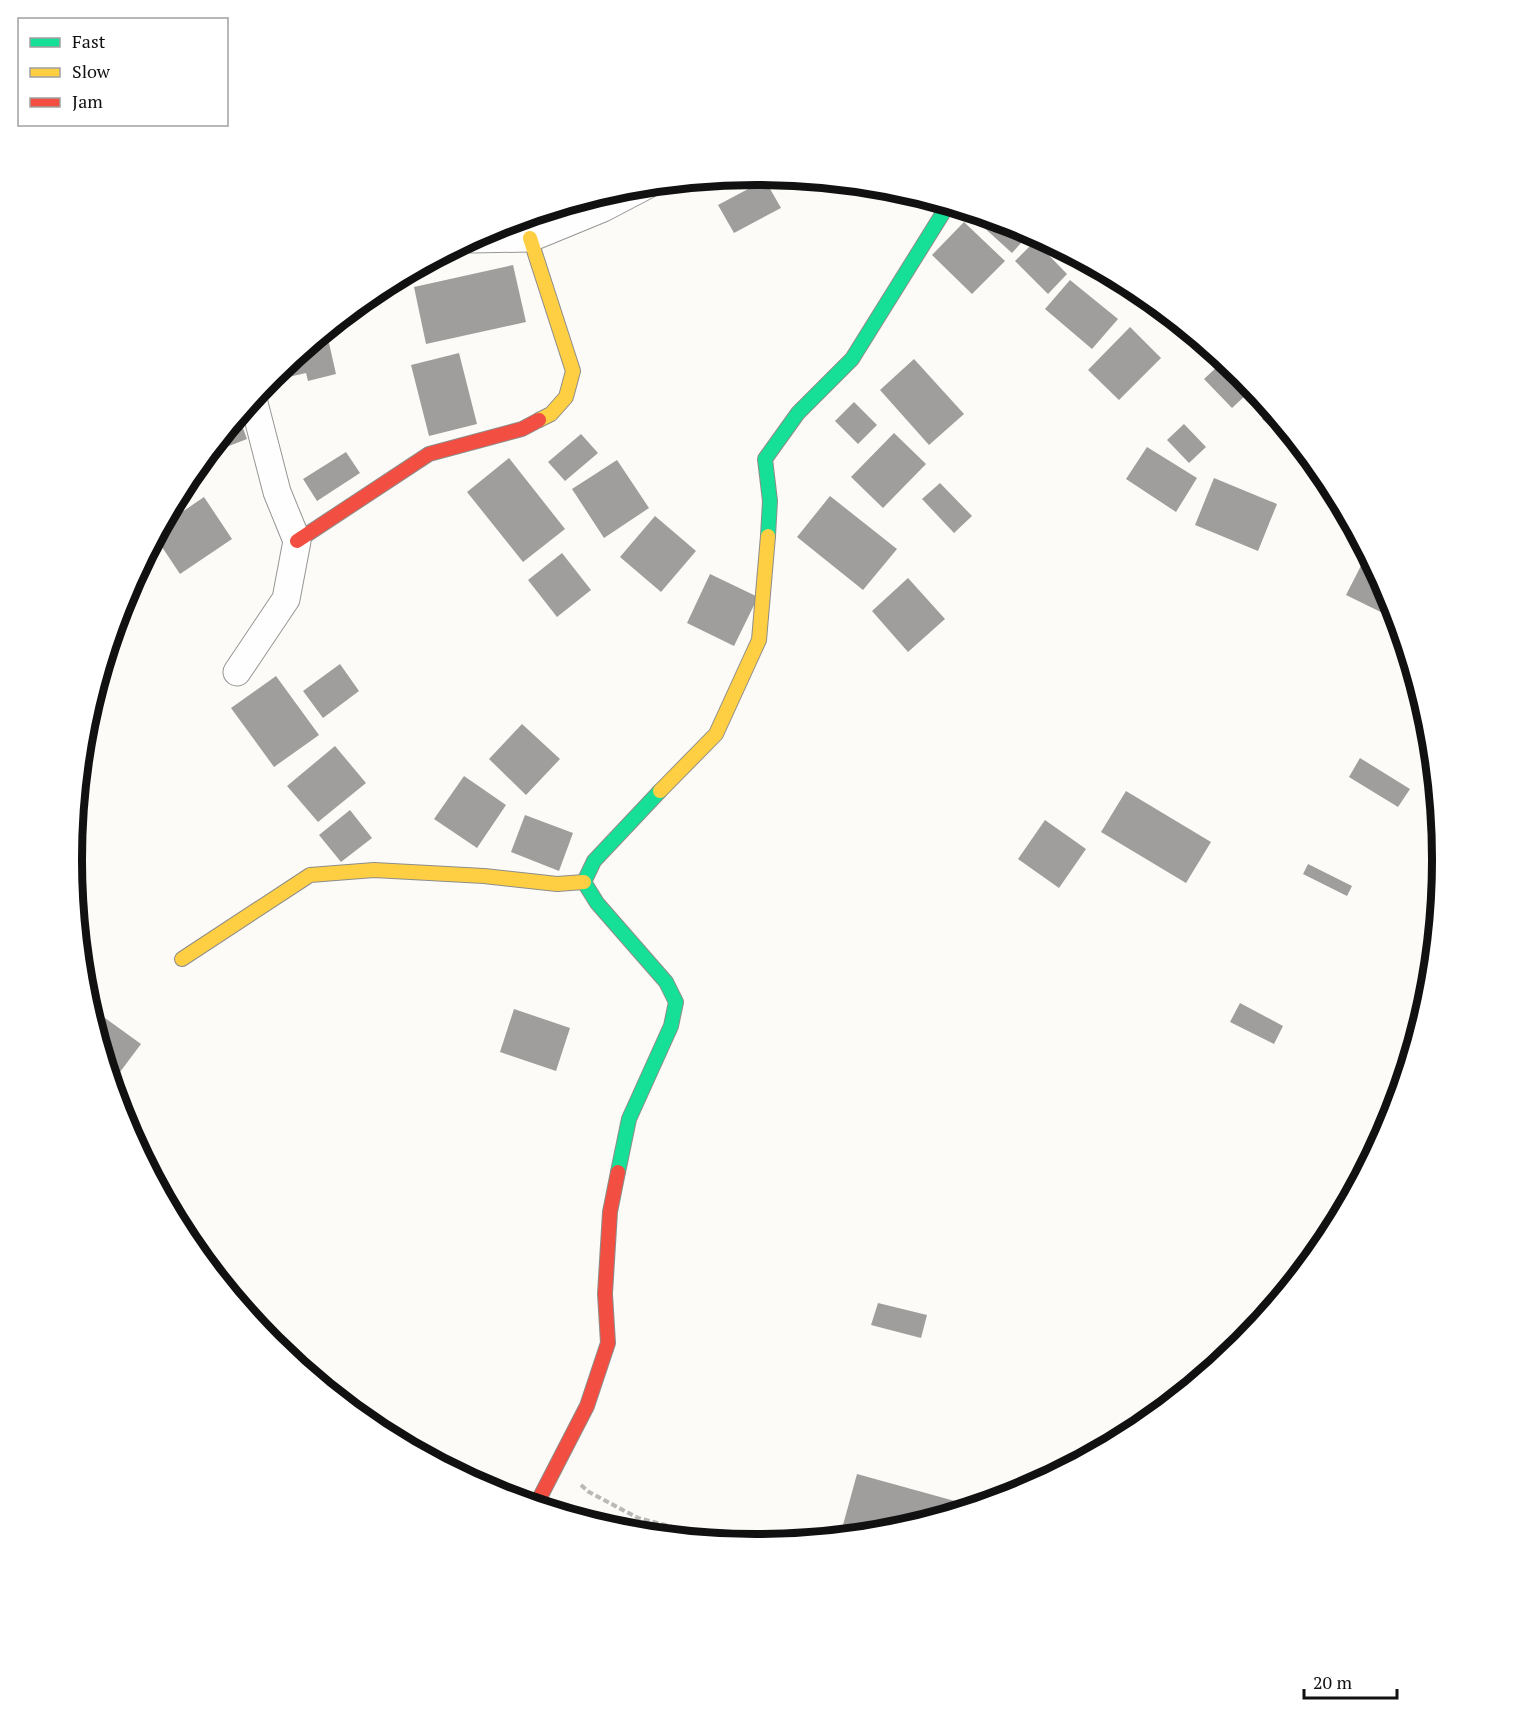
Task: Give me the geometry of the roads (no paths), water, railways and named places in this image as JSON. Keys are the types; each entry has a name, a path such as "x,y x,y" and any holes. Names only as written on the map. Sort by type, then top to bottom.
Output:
{"street":[{"path":"493,239 530,238 620,199"},
{"path":"584,882 594,861 618,834 716,734 759,640 765,587 770,501 765,459 798,413 852,359 944,212"},
{"path":"297,541 429,454 522,429 551,414 566,398 573,371 530,238"},
{"path":"237,672 286,599 297,541 277,492 256,409"},
{"path":"182,959 310,875 374,870 484,876 557,884 584,882"},
{"path":"540,1498 587,1406 608,1342 605,1294 610,1212 629,1119 671,1026 676,1002 666,982 597,903 584,882"}]}
